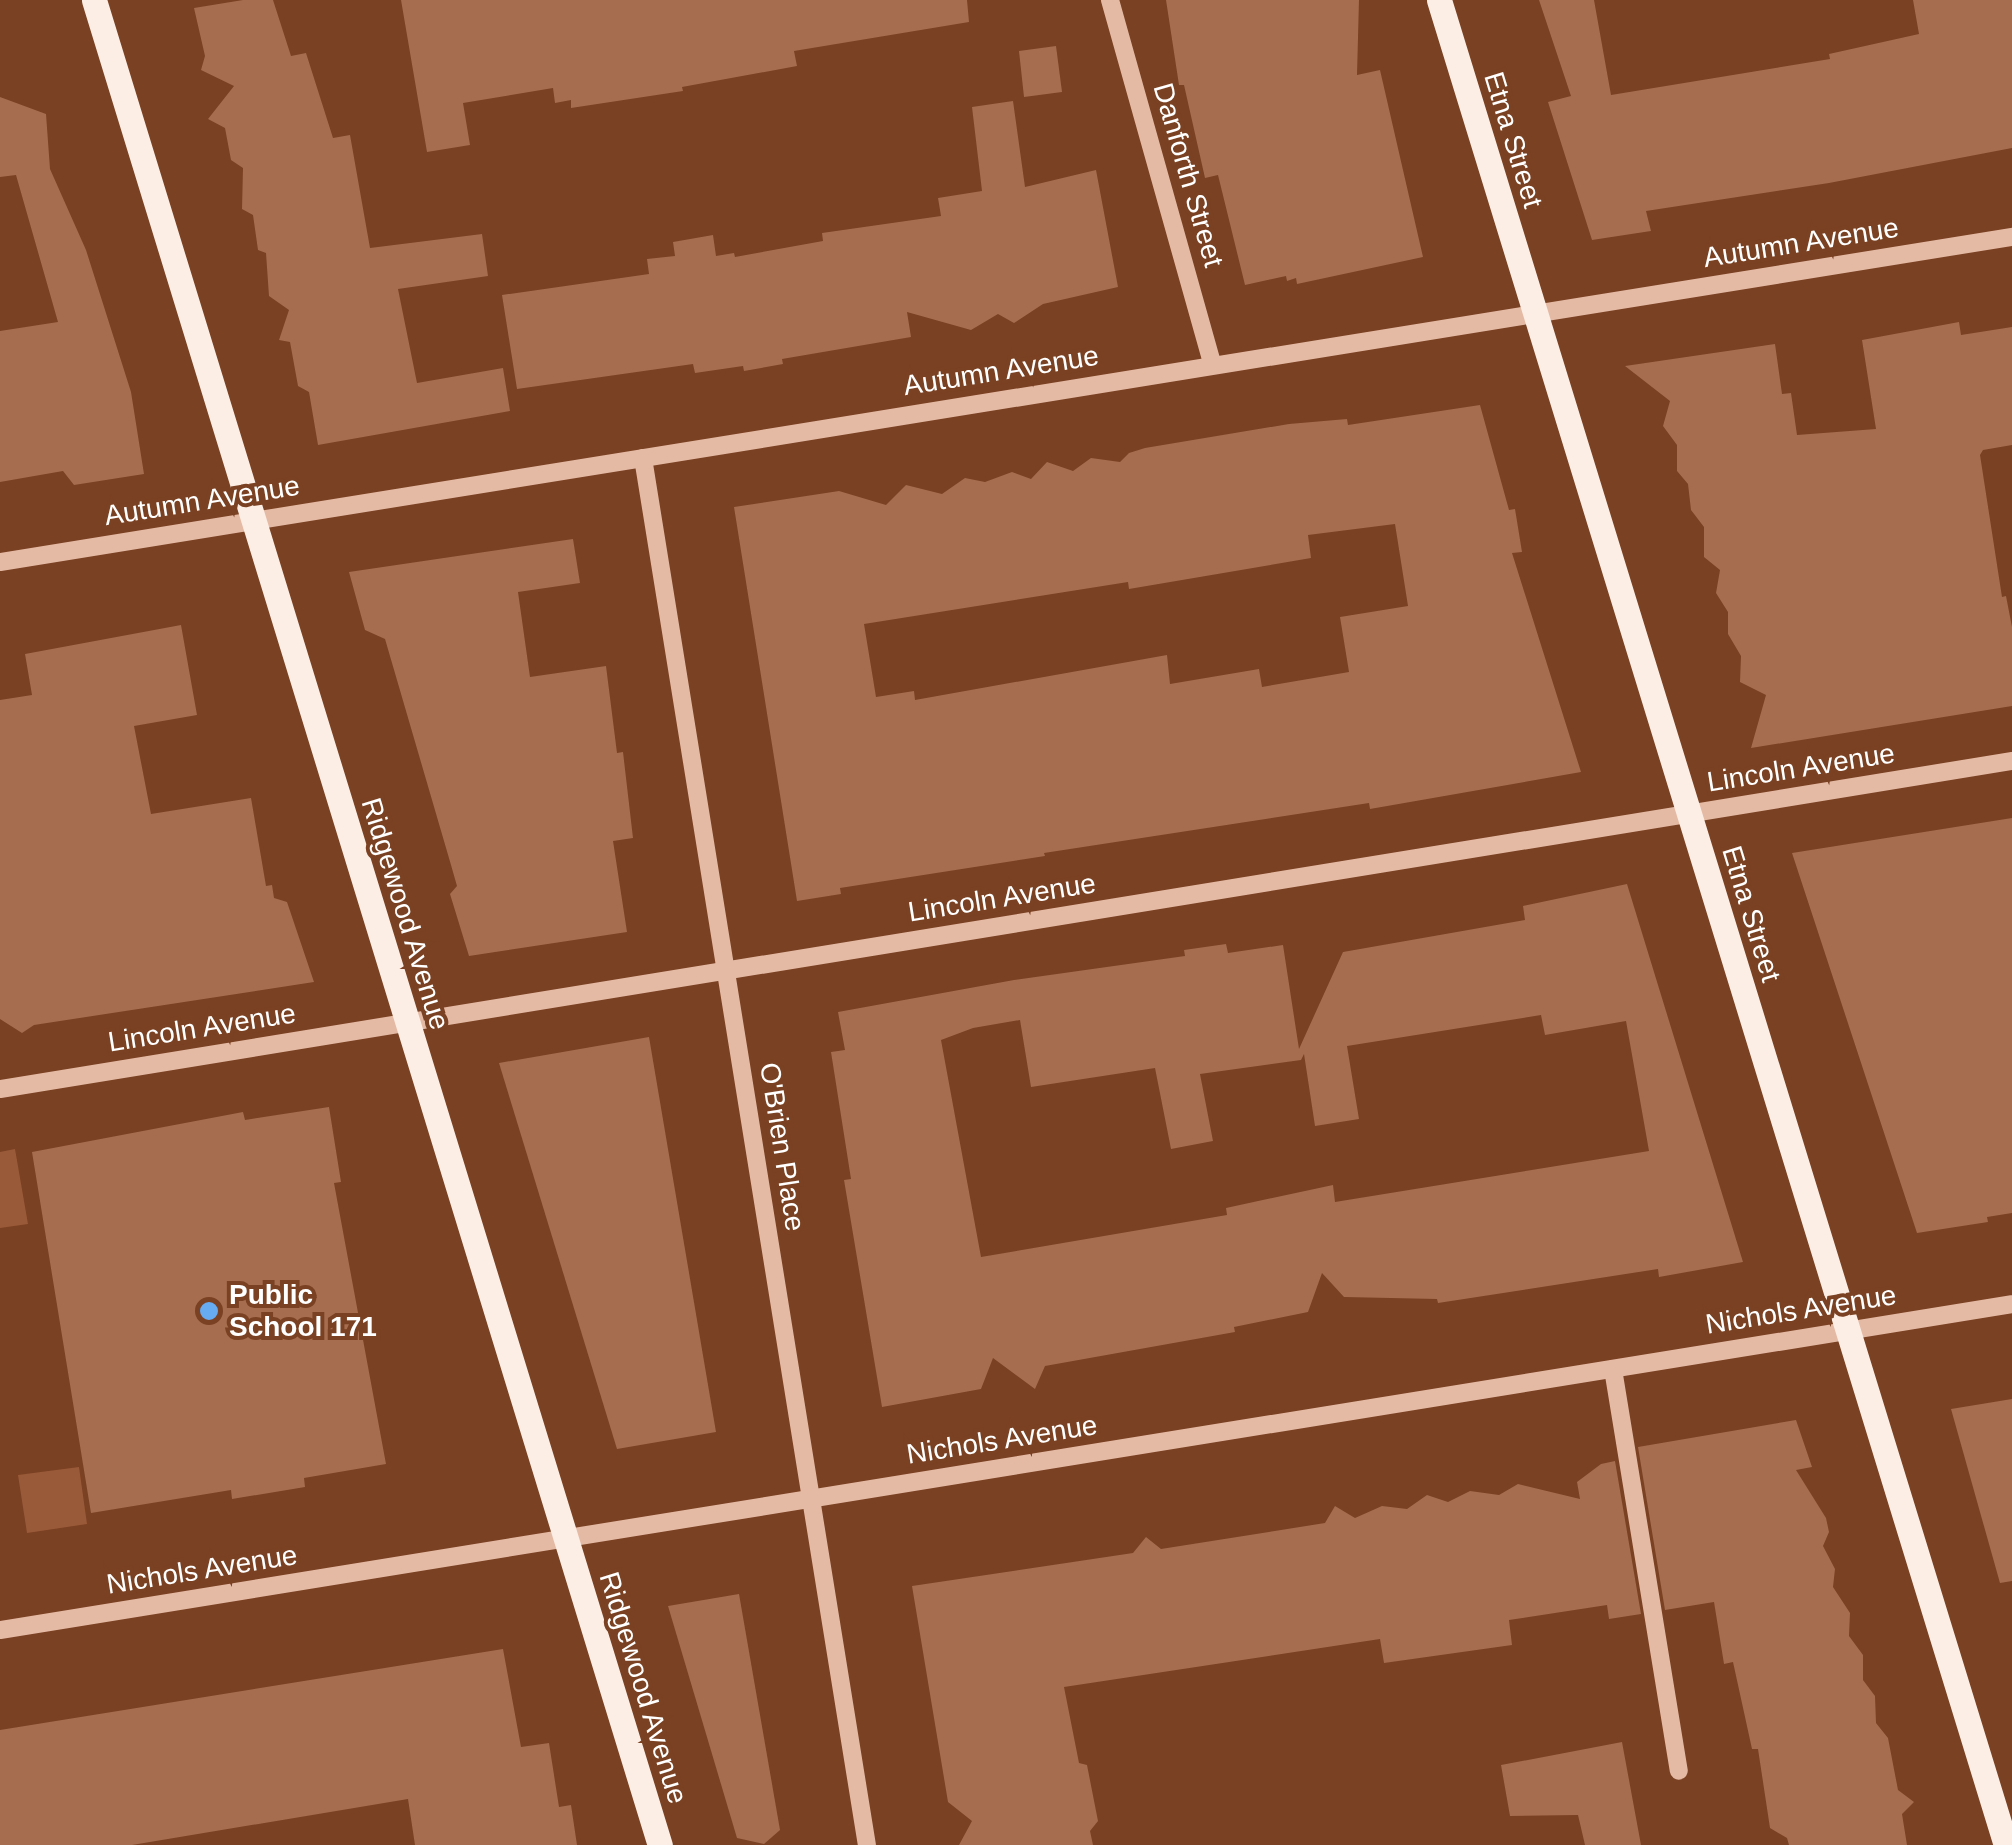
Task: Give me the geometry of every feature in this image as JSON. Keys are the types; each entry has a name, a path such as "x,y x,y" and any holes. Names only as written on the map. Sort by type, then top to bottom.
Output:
{"main road":[{"name":"Ridgewood Avenue","path":"94,0 660,1845"},
{"name":"Etna Street","path":"1439,0 2006,1845"}],"street":[{"name":"Danforth Street","path":"1110,0 1212,364"},
{"name":"Autumn Avenue","path":"0,562 2012,237"},
{"name":"O'Brien Place","path":"644,458 866,1845"},
{"name":"Lincoln Avenue","path":"0,1089 2012,761"},
{"name":"Nichols Avenue","path":"0,1630 2012,1304"},
{"path":"1614,1369 1679,1771"}],"shaded area":[{"path":"15,1149 28,1224 0,1228 0,1152"},
{"path":"79,1467 87,1524 27,1533 18,1475"}],"building":[{"path":"243,0 273,0 291,56 306,53 333,138 350,135 370,248 482,234 488,276 398,289 417,383 503,368 510,411 318,445 309,392 298,386 290,342 279,340 289,310 269,296 266,253 258,250 253,215 242,209 243,168 231,160 225,128 208,119 234,86 201,70 205,56 194,8"},
{"path":"401,0 967,0 969,22 794,51 797,66 682,87 683,91 571,108 571,100 555,103 553,88 463,103 470,145 427,152"},
{"path":"1166,0 1359,0 1357,75 1380,70 1423,257 1297,284 1296,278 1287,281 1286,276 1245,285 1218,175 1205,178 1184,85 1179,85"},
{"path":"1539,0 1594,0 1611,95 1830,59 1829,54 1919,34 1913,0 2012,0 2012,148 1829,183 1646,211 1651,231 1592,240 1548,102 1571,96"},
{"path":"1056,46 1062,92 1024,97 1019,51"},
{"path":"0,97 46,114 50,169 86,250 131,392 144,474 74,485 63,471 0,482 0,331 58,322 16,175 0,177"},
{"path":"1013,101 1025,187 1096,170 1118,287 1043,304 1014,323 998,314 971,330 907,312 911,337 782,359 783,364 744,371 743,366 695,373 693,364 517,389 502,295 649,274 647,259 675,256 673,242 713,235 716,256 734,253 735,257 823,241 822,233 941,216 938,198 982,191 972,107"},
{"path":"1959,322 1961,335 2012,327 2012,445 1983,450 1980,455 2002,597 2006,596 2012,627 2012,706 1751,748 1766,695 1740,682 1741,656 1728,634 1728,612 1716,593 1720,570 1704,557 1704,527 1691,510 1688,484 1677,471 1677,445 1663,426 1670,401 1625,366 1775,344 1782,394 1791,393 1797,435 1876,429 1862,340"},
{"path":"1480,405 1509,510 1515,509 1522,552 1512,553 1581,772 1370,809 1369,803 1044,853 1045,856 840,888 841,894 797,901 734,507 839,491 886,505 906,485 942,494 965,478 985,482 1012,472 1031,479 1047,462 1073,471 1091,458 1120,462 1129,453 1145,448 1289,424 1347,419 1348,425","holes":["1395,524 1408,606 1340,617 1349,672 1262,687 1259,669 1170,684 1167,655 915,700 914,691 876,697 864,624 1128,582 1129,589 1311,558 1308,535"]},
{"path":"573,539 580,583 518,592 530,677 606,666 617,753 623,752 633,838 613,841 627,932 469,956 450,894 457,886 385,639 365,630 349,572"},
{"path":"181,625 197,715 134,726 151,814 251,798 266,886 272,885 274,898 287,902 314,982 34,1025 22,1033 0,1019 0,700 32,695 25,654"},
{"path":"2012,818 2012,1213 1987,1217 1988,1222 1917,1233 1792,853"},
{"path":"1627,884 1743,1262 1659,1277 1658,1269 1438,1303 1437,1299 1344,1297 1322,1273 1308,1312 1234,1327 1235,1332 1045,1366 1035,1389 993,1358 981,1389 882,1407 844,1180 851,1179 831,1052 845,1050 838,1012 1014,980 1185,956 1184,950 1226,944 1228,953 1283,945 1299,1049 1343,952 1525,920 1523,906","holes":["1541,1015 1545,1035 1626,1021 1649,1151 1335,1202 1333,1185 1226,1208 1227,1215 981,1257 941,1040 973,1028 1020,1020 1031,1087 1155,1068 1171,1149 1213,1141 1200,1074 1301,1060 1304,1054 1315,1126 1359,1119 1347,1046"]},
{"path":"649,1037 716,1432 617,1449 499,1063"},
{"name":"Public School 171","path":"329,1107 341,1182 334,1183 386,1464 304,1478 305,1487 232,1499 231,1490 91,1513 32,1152 243,1112 245,1120"},
{"path":"2012,1399 2012,1581 2000,1583 1951,1409"},
{"path":"1796,1420 1812,1467 1796,1470 1826,1518 1829,1532 1823,1546 1835,1569 1833,1587 1850,1613 1849,1636 1863,1655 1863,1680 1875,1696 1876,1723 1888,1738 1898,1790 1914,1802 1902,1814 1907,1845 1789,1845 1787,1838 1770,1828 1758,1749 1752,1749 1733,1662 1724,1664 1714,1602 1665,1610 1638,1447"},
{"path":"1615,1461 1641,1614 1609,1619 1607,1605 1509,1620 1512,1645 1384,1663 1380,1639 1064,1687 1079,1763 1087,1765 1098,1821 1090,1831 1093,1845 959,1845 972,1821 948,1802 912,1586 1133,1553 1146,1537 1161,1549 1325,1523 1335,1506 1355,1518 1382,1506 1407,1509 1427,1495 1448,1502 1470,1491 1499,1495 1518,1484 1580,1499 1577,1482 1601,1464"},
{"path":"739,1594 780,1830 764,1844 737,1838 668,1606"},
{"path":"503,1649 521,1747 549,1743 559,1807 571,1805 577,1845 415,1845 408,1799 132,1845 0,1845 0,1730"},
{"path":"1622,1742 1641,1845 1585,1845 1578,1815 1510,1816 1501,1765"}],"place":[{"name":"Public School 171","path":"209,1311"}]}
